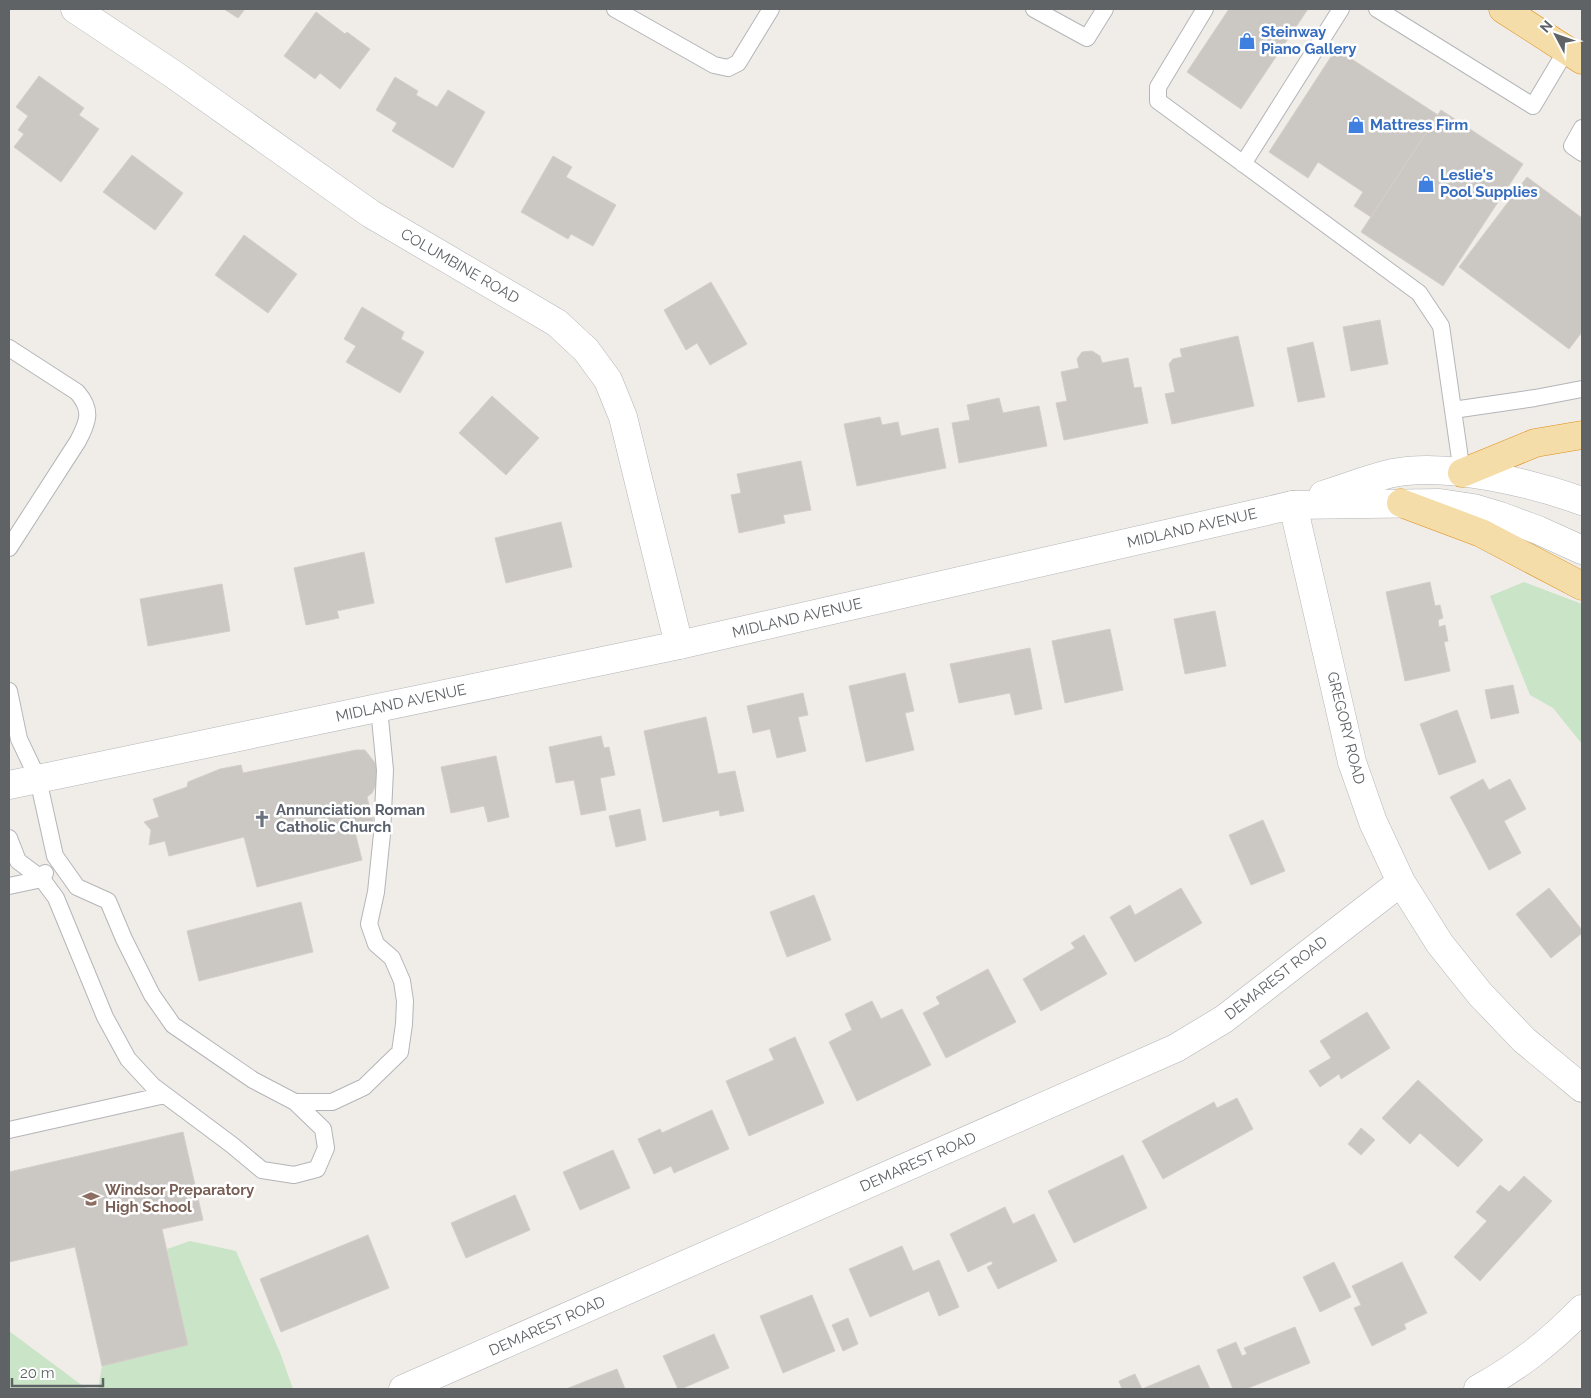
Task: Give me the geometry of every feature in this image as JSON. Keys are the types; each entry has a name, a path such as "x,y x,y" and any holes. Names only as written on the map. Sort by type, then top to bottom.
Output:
{"highway":[{"path":"1503,9 1575,55"},
{"path":"1462,472 1535,442 1582,435"},
{"path":"1401,503 1481,533 1582,586"}],"street":[{"name":"COLUMBINE ROAD","path":"75,9 173,74 371,214 558,323 586,350 608,380 623,417 679,645"},
{"path":"1293,505 1394,473 1444,471 1462,472 1538,487 1582,501"},
{"name":"MIDLAND AVENUE","path":"9,785 679,645 1293,505 1440,503 1473,508 1538,530 1582,550"},
{"name":"GREGORY ROAD","path":"1293,505 1352,762 1373,822 1401,882 1440,944 1480,994 1524,1040 1582,1088"},
{"name":"DEMAREST ROAD","path":"403,1389 1176,1048 1224,1019 1401,882"},
{"path":"1478,1389 1508,1372 1546,1343 1582,1309"}],"lane":[{"path":"615,9 714,65 728,68 738,63 771,9"},
{"path":"1034,9 1087,38 1105,9"},
{"path":"1205,9 1158,87 1158,101 1419,293 1441,326 1462,472"},
{"path":"1243,164 1341,9"},
{"path":"1377,9 1534,106 1575,55"},
{"path":"1582,128 1572,146 1582,153"},
{"path":"9,348 77,392 82,398 88,416 87,424 78,441 9,547"},
{"path":"1453,410 1582,389"},
{"path":"9,691 19,739 38,779 55,856 77,887 108,901 124,939 152,995 173,1025 253,1080 295,1102 323,1129 326,1148 317,1169 294,1175 262,1170 154,1086 128,1059 104,1018 56,898 42,879 18,861 9,838"},
{"path":"295,1102 332,1102 364,1087 400,1052 404,1009 402,981 392,958 376,944 369,924 376,892 382,834 385,770 379,708"},
{"path":"9,886 42,879 55,856"},
{"path":"9,1130 165,1095"}],"green space":[{"path":"1524,582 1582,604 1582,744 1553,708 1530,695 1490,596"},
{"path":"190,1241 236,1251 281,1355 293,1389 98,1389 102,1366 188,1345 167,1249"},
{"path":"9,1331 87,1389 9,1389"}],"building":[{"path":"224,9 245,9 238,18"},
{"name":"Steinway Piano Gallery","path":"1229,9 1308,9 1241,109 1187,72"},
{"path":"316,12 345,34 347,32 370,49 340,89 320,73 315,79 284,56"},
{"path":"1336,49 1438,115 1371,217 1354,206 1363,192 1318,162 1308,178 1269,152"},
{"path":"39,76 84,108 79,115 99,129 61,182 14,147 24,134 18,130 28,116 16,107"},
{"path":"395,77 418,91 416,95 437,107 448,90 485,112 453,168 392,131 397,123 376,110"},
{"path":"1441,110 1523,164 1443,286 1361,232"},
{"path":"132,155 183,193 155,230 103,192"},
{"path":"553,156 572,167 566,177 616,205 593,246 571,234 568,239 521,212"},
{"path":"1527,177 1582,218 1582,332 1569,349 1459,267"},
{"path":"244,235 297,274 268,313 215,275"},
{"path":"711,282 747,344 710,365 697,343 686,350 664,310"},
{"path":"362,307 404,332 401,339 424,352 400,393 346,362 356,346 344,339"},
{"path":"1380,320 1388,364 1351,371 1343,327"},
{"path":"1238,336 1254,406 1172,424 1165,394 1175,392 1169,364 1173,359 1182,357 1180,349"},
{"path":"1313,342 1325,397 1298,402 1287,348"},
{"path":"1092,351 1100,356 1102,363 1128,358 1134,388 1141,387 1148,423 1064,440 1056,403 1067,401 1061,372 1079,368 1077,359 1082,352"},
{"path":"492,396 539,438 506,475 459,433"},
{"path":"999,398 1003,413 1039,406 1047,446 959,463 952,423 970,420 967,405"},
{"path":"880,417 882,425 898,422 901,436 938,428 946,468 857,486 844,424"},
{"path":"801,461 811,510 783,515 785,523 739,533 731,495 741,493 737,474"},
{"path":"561,522 572,567 506,583 495,538"},
{"path":"364,552 374,603 337,611 339,618 306,625 294,568"},
{"path":"1430,582 1435,606 1440,605 1443,618 1438,620 1439,627 1445,625 1448,641 1444,642 1450,671 1405,681 1386,592"},
{"path":"222,584 230,631 148,646 140,599"},
{"path":"1215,611 1226,666 1185,674 1174,619"},
{"path":"1110,629 1123,690 1065,703 1052,641"},
{"path":"1030,648 1042,709 1015,715 1010,693 959,703 950,664"},
{"path":"905,673 914,711 905,713 914,750 866,762 849,686"},
{"path":"1513,685 1519,713 1491,719 1485,690"},
{"path":"803,693 808,715 798,717 806,751 777,758 770,729 753,733 747,706"},
{"path":"1457,710 1476,762 1439,775 1420,724"},
{"path":"706,717 718,774 735,771 744,811 720,816 719,810 663,822 644,731"},
{"path":"601,736 604,748 609,747 615,775 600,778 606,810 581,815 574,780 556,783 549,747"},
{"name":"Annunciation Roman Catholic Church","path":"356,750 365,750 376,764 378,781 372,793 367,797 374,824 354,828 362,860 257,887 244,837 169,856 165,841 149,845 151,830 144,822 159,817 153,799 187,787 188,782 220,769 241,765 243,773"},
{"path":"496,756 509,817 488,822 484,806 451,813 441,767"},
{"path":"1483,779 1489,790 1510,779 1526,809 1504,821 1521,853 1489,870 1450,797"},
{"path":"640,809 646,840 616,847 609,816"},
{"path":"1263,820 1285,871 1251,885 1229,835"},
{"path":"1181,888 1202,923 1135,962 1110,917 1130,905 1135,915"},
{"path":"1549,888 1582,930 1582,933 1551,958 1516,914"},
{"path":"814,895 831,940 787,957 770,912"},
{"path":"301,902 313,952 199,981 187,931"},
{"path":"1084,935 1107,974 1041,1011 1023,979 1075,948 1071,943"},
{"path":"988,969 1016,1022 946,1058 923,1013 940,1004 936,997"},
{"path":"872,1001 881,1019 902,1009 931,1065 857,1101 829,1042 852,1030 845,1014"},
{"path":"1367,1012 1390,1048 1341,1079 1339,1074 1320,1087 1309,1071 1331,1058 1320,1041"},
{"path":"795,1037 824,1103 749,1136 726,1081 774,1060 769,1049"},
{"path":"1418,1080 1483,1140 1458,1167 1420,1133 1410,1144 1382,1118"},
{"path":"1237,1098 1253,1129 1163,1179 1142,1141 1214,1102 1217,1108"},
{"path":"712,1110 729,1149 674,1173 671,1166 654,1174 638,1139 660,1129 662,1133"},
{"path":"1361,1128 1375,1140 1361,1155 1348,1144"},
{"path":"183,1132 203,1220 162,1229 188,1345 102,1366 75,1247 9,1262 9,1172"},
{"path":"613,1150 630,1188 580,1210 563,1172"},
{"path":"1123,1155 1147,1208 1074,1243 1048,1191"},
{"path":"1524,1176 1552,1201 1480,1281 1454,1257 1487,1221 1476,1212 1500,1185 1509,1192"},
{"path":"515,1195 530,1230 466,1258 451,1223"},
{"path":"1005,1207 1013,1224 1034,1214 1057,1261 998,1289 987,1267 993,1264 991,1261 968,1272 950,1234"},
{"path":"368,1235 389,1288 281,1332 260,1279"},
{"path":"902,1246 913,1271 939,1260 959,1307 939,1316 929,1291 870,1317 849,1269"},
{"path":"1334,1262 1351,1297 1320,1312 1303,1277"},
{"path":"1402,1262 1427,1313 1404,1324 1406,1329 1372,1346 1354,1308 1361,1305 1352,1286"},
{"path":"812,1295 835,1351 783,1373 760,1316"},
{"path":"848,1318 858,1344 843,1351 832,1325"},
{"path":"1295,1327 1310,1363 1246,1389 1233,1389 1217,1350 1236,1342 1242,1356 1247,1354 1244,1348"},
{"path":"714,1334 729,1368 678,1389 663,1356"},
{"path":"1199,1365 1210,1389 1142,1389"},
{"path":"617,1369 625,1389 566,1389"},
{"path":"1135,1374 1142,1389 1122,1389 1119,1381"}],"place":[{"name":"Steinway Piano Gallery","path":"1247,41"},
{"name":"Mattress Firm","path":"1356,125"},
{"name":"Leslie's Pool Supplies","path":"1426,184"},
{"name":"Annunciation Roman Catholic Church","path":"262,819"},
{"name":"Windsor Preparatory High School","path":"91,1199"}]}
